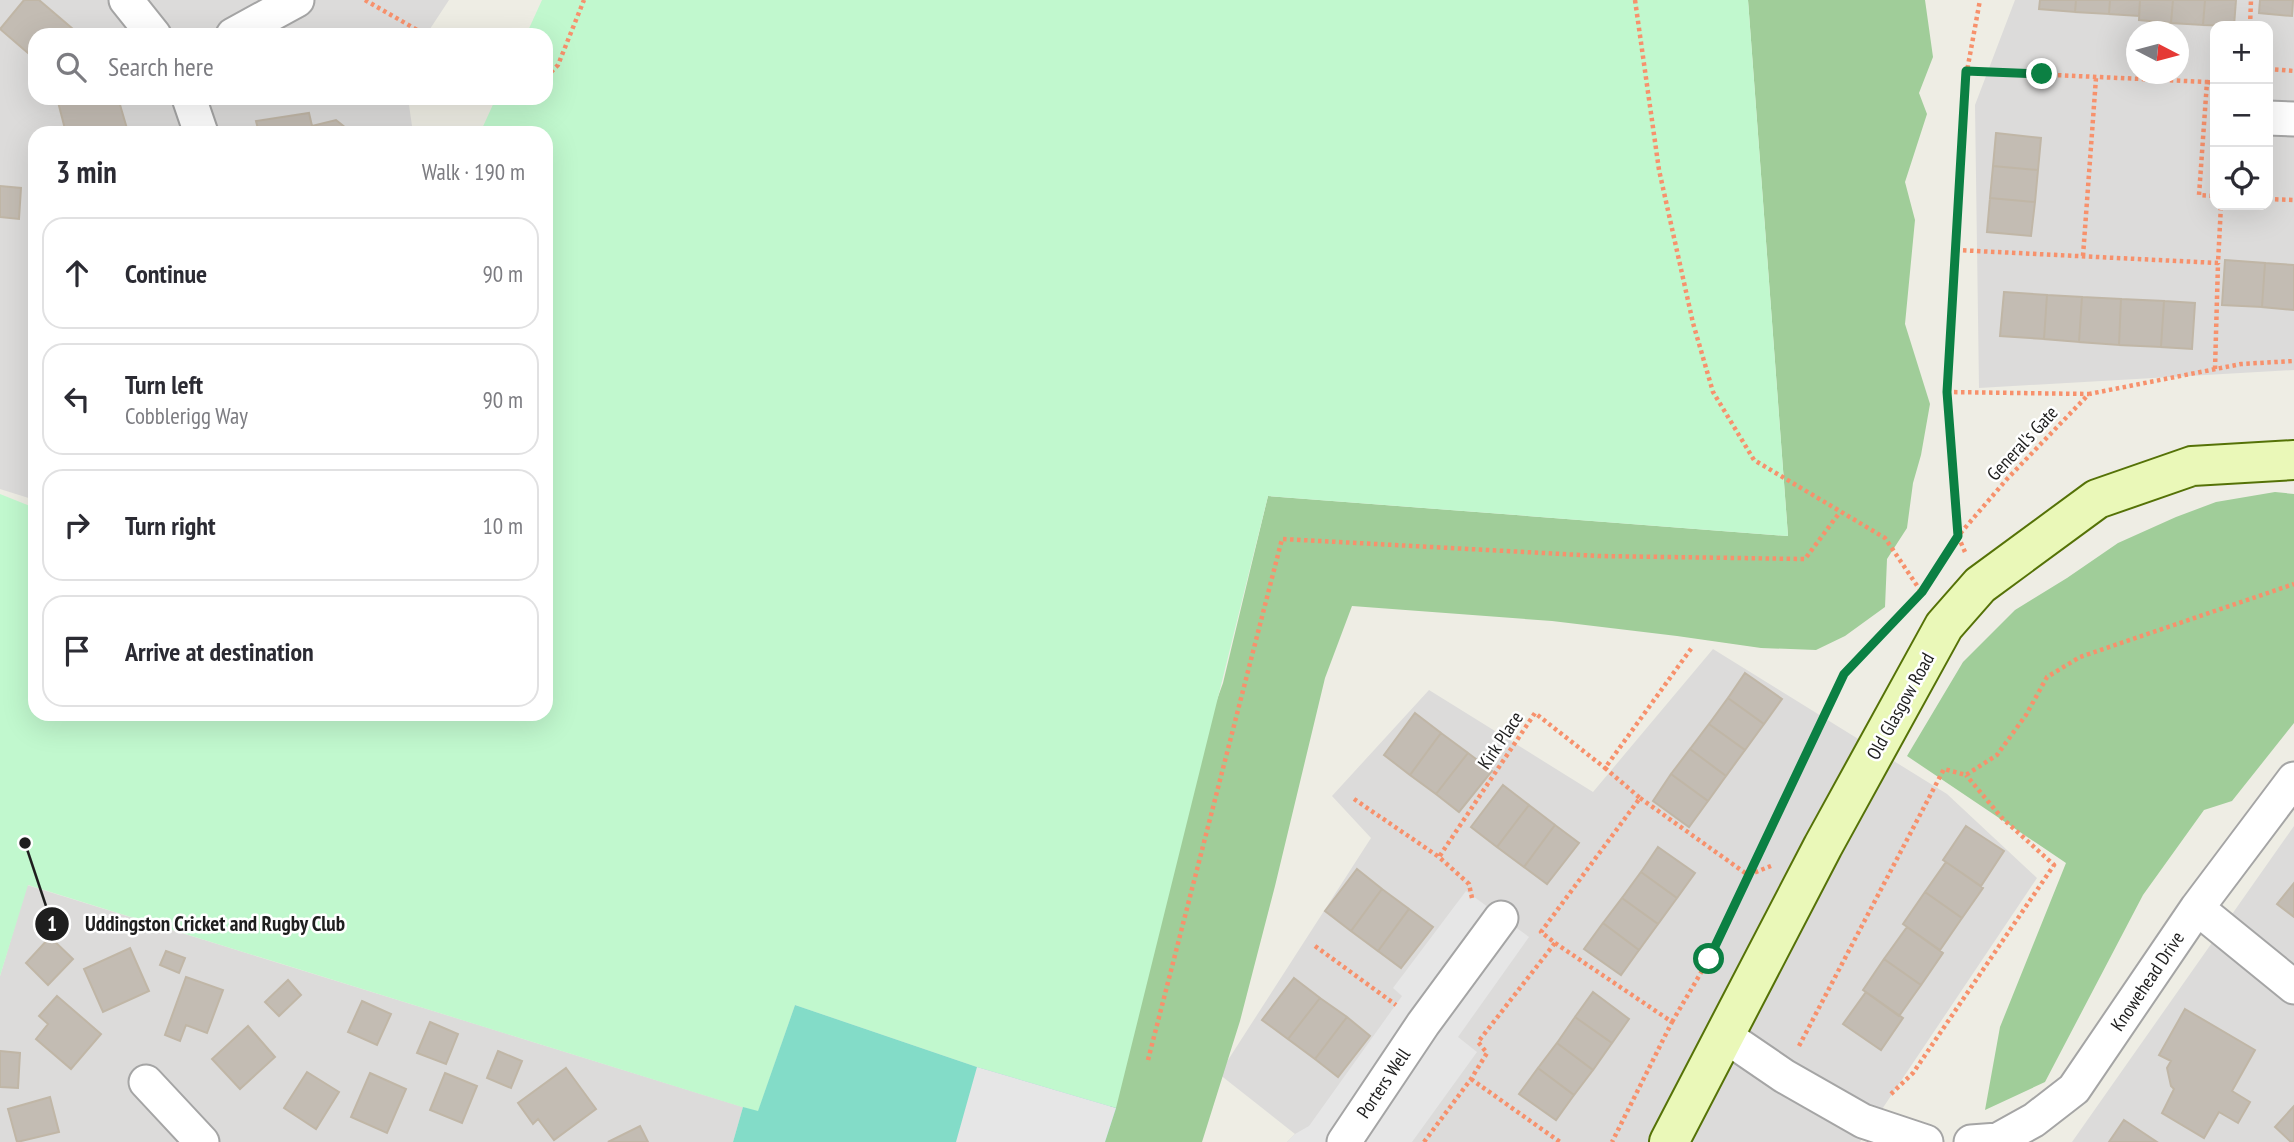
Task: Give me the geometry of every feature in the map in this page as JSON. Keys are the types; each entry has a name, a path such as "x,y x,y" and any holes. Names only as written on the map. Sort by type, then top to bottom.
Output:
{"street":[{"path":"126,0 148,28"},
{"path":"246,28 297,0"},
{"path":"191,105 199,126"},
{"path":"2273,118 2294,119"},
{"name":"Old Glasgow Road","path":"1670,1142 1823,846 1944,626 1980,585 2097,499 2192,466 2294,460"},
{"name":"Knowehead Drive","path":"1971,1142 1998,1140 2034,1120 2074,1089 2197,908 2294,779"},
{"path":"2197,908 2294,987"},
{"name":"Porters Well","path":"1344,1142 1423,1024 1502,918"},
{"path":"1724,1035 1784,1076 1863,1121 1926,1142"},
{"path":"146,1082 202,1142"}],"path":[{"path":"365,0 414,28"},
{"path":"553,70 558,65 584,0"},
{"path":"1980,0 1966,71 1947,392 1958,536 1980,585"},
{"path":"2250,21 2251,0"},
{"path":"1633,1 1659,170 1693,324 1713,392 1754,460 1885,538 1944,626"},
{"path":"2273,69 2294,71"},
{"path":"1966,71 2210,82"},
{"path":"2083,256 2096,78"},
{"path":"2207,82 2199,195 2210,195"},
{"path":"2273,199 2294,200"},
{"path":"2214,369 2221,210"},
{"path":"1956,250 2218,263"},
{"name":"General's Gate","path":"1947,392 2089,394 2241,364 2294,361"},
{"name":"General's Gate","path":"1612,1142 1672,1023 1709,959 1844,674 1922,592 1958,536 2007,479 2089,394"},
{"path":"1148,1060 1282,539 1599,556 1805,559 1840,512"},
{"path":"1966,775 1997,755 2026,715 2047,677 2080,657 2294,584"},
{"path":"1693,646 1605,768 1640,798 1748,875 1823,846"},
{"name":"Kirk Place","path":"1439,857 1535,713 1605,768"},
{"path":"1784,1076 1944,769 1966,775 2002,818 2054,865 1913,1073 1863,1121"},
{"path":"1640,798 1541,932 1672,1023"},
{"path":"1354,799 1439,857 1469,884 1480,947"},
{"path":"1424,1142 1487,1053 1478,1042 1555,943"},
{"path":"1315,946 1423,1024"},
{"path":"1471,1079 1560,1142"}],"shaded area":[{"path":"0,0 449,0 431,28 28,28 28,105 409,105 412,126 28,126 28,498 0,489"},
{"path":"2015,0 2294,0 2294,370 1979,388 1975,105"},
{"path":"1713,649 1947,794 2037,878 1860,1142 1287,1142 1295,1134 1219,1074 1371,838 1332,796 1429,690 1593,792"},
{"path":"2294,826 2294,1142 2072,1142"},
{"path":"27,885 743,1107 733,1142 0,1142 0,976"},
{"path":"1466,891 1529,937 1458,1037 1477,1052 1412,1142 1287,1142 1309,1126 1402,996 1393,988"},
{"path":"795,1005 977,1067 1116,1108 1105,1142 733,1142 743,1107 758,1111"},
{"path":"977,1067 1116,1108 1105,1142 956,1142"}],"green space":[{"path":"542,0 1748,0 1788,536 1268,496 1116,1108 977,1067 795,1005 758,1112 28,885 0,976 0,494 28,505 28,721 553,721 553,126 483,126 493,105 553,105 553,28 529,28"},
{"path":"1748,0 1925,0 1933,57 1919,93 1927,114 1905,182 1915,220 1905,324 1930,404 1913,483 1907,528 1887,559 1885,607 1845,636 1816,650 1761,648 1552,621 1352,606 1325,678 1240,1021 1202,1142 1101,1142 1183,794 1223,683 1268,496 1788,536"},
{"path":"2275,492 2294,494 2294,723 2232,801 2204,810 2143,895 2045,1082 1985,1110 2000,1027 2066,863 1907,756 1963,662 2015,610 2118,543 2216,502"}],"building":[{"path":"24,0 39,0 72,28 28,28 28,53 0,29"},
{"path":"2040,0 2076,0 2075,12 2039,9"},
{"path":"2076,0 2110,0 2109,14 2075,12"},
{"path":"2110,0 2140,0 2139,16 2109,14"},
{"path":"2140,0 2173,0 2171,21 2139,20"},
{"path":"2173,0 2205,0 2203,25 2189,24 2189,21 2171,21"},
{"path":"2205,0 2236,0 2234,21 2210,21 2210,25 2203,25"},
{"path":"2260,0 2293,0 2292,16 2259,13"},
{"path":"59,105 120,105 126,126 64,126"},
{"path":"309,113 312,126 257,126 256,121"},
{"path":"336,120 344,126 312,126"},
{"path":"1996,133 2041,138 2038,170 1993,166"},
{"path":"1993,166 2038,170 2035,202 1990,198"},
{"path":"0,186 21,188 19,219 0,217"},
{"path":"1990,198 2035,202 2031,236 1987,232"},
{"path":"2225,260 2265,263 2262,307 2222,305"},
{"path":"2265,263 2294,265 2294,310 2262,307"},
{"path":"2004,292 2047,295 2044,339 2000,336"},
{"path":"2047,295 2082,297 2079,342 2044,339"},
{"path":"2082,297 2121,299 2119,345 2079,342"},
{"path":"2121,299 2164,301 2161,347 2119,345"},
{"path":"2164,301 2195,303 2192,349 2161,347"},
{"path":"1745,673 1782,699 1764,724 1728,698"},
{"path":"1728,698 1764,724 1745,750 1709,724"},
{"path":"1415,713 1441,733 1410,775 1384,755"},
{"path":"1709,724 1745,750 1726,776 1690,749"},
{"path":"1441,733 1468,753 1436,794 1410,775"},
{"path":"1690,749 1726,776 1708,801 1671,774"},
{"path":"1468,753 1492,771 1459,812 1436,794"},
{"path":"1671,774 1708,801 1689,827 1653,801"},
{"path":"1503,785 1529,805 1497,847 1471,827"},
{"path":"1529,805 1555,825 1524,867 1497,847"},
{"path":"1555,825 1579,843 1547,884 1524,867"},
{"path":"1966,826 2004,851 1981,886 1943,860"},
{"path":"1658,847 1695,873 1677,898 1641,872"},
{"path":"1946,862 1983,888 1962,918 1925,892"},
{"path":"1357,869 1382,889 1351,931 1325,911"},
{"path":"1641,872 1677,898 1658,924 1622,898"},
{"path":"2294,883 2294,917 2277,904"},
{"path":"1382,889 1409,909 1378,951 1351,931"},
{"path":"1925,892 1962,918 1940,950 1903,924"},
{"path":"1622,898 1658,924 1639,950 1603,923"},
{"path":"1409,909 1433,927 1401,968 1378,951"},
{"path":"1603,923 1639,950 1621,975 1584,949"},
{"path":"1907,927 1943,953 1921,985 1884,959"},
{"path":"50,937 73,959 48,985 26,963"},
{"path":"130,948 149,991 103,1012 84,969"},
{"path":"166,951 185,958 179,973 160,965"},
{"path":"1884,959 1921,985 1899,1016 1863,990"},
{"path":"186,977 223,990 207,1033 186,1025 180,1041 165,1035"},
{"path":"1294,978 1320,998 1288,1039 1262,1020"},
{"path":"288,980 301,995 279,1016 265,1002"},
{"path":"1593,992 1629,1019 1612,1043 1575,1017"},
{"path":"1866,992 1903,1018 1881,1050 1843,1024"},
{"path":"57,996 101,1034 71,1069 36,1039 48,1024 39,1016"},
{"path":"1320,998 1347,1017 1315,1059 1288,1039"},
{"path":"362,1001 391,1014 377,1045 348,1032"},
{"path":"2185,1009 2255,1050 2232,1091 2250,1102 2238,1123 2219,1112 2204,1138 2162,1113 2174,1089 2167,1068 2171,1061 2159,1055"},
{"path":"1347,1017 1370,1036 1338,1077 1315,1059"},
{"path":"1575,1017 1612,1043 1593,1070 1557,1043"},
{"path":"430,1022 458,1034 446,1064 417,1053"},
{"path":"248,1026 275,1057 240,1089 212,1059"},
{"path":"1557,1043 1593,1070 1574,1095 1538,1068"},
{"path":"0,1051 20,1053 18,1088 0,1087"},
{"path":"498,1051 522,1061 511,1088 487,1078"},
{"path":"566,1068 596,1109 554,1140 538,1119 533,1124 518,1103"},
{"path":"1538,1068 1574,1095 1556,1120 1519,1094"},
{"path":"307,1072 339,1092 316,1129 284,1108"},
{"path":"370,1073 406,1089 387,1133 351,1117"},
{"path":"445,1073 477,1086 462,1123 430,1110"},
{"path":"50,1097 59,1132 17,1142 8,1109"},
{"path":"2294,1106 2294,1142 2291,1142 2275,1127"},
{"path":"2124,1120 2157,1142 2109,1142"},
{"path":"640,1126 648,1142 608,1142"}],"place":[{"name":"Uddingston Cricket and Rugby Club","path":"25,843"}],"route":[{"path":"1709,959 1844,674 1922,592 1958,536 1947,392 1966,71 2042,74"}]}
